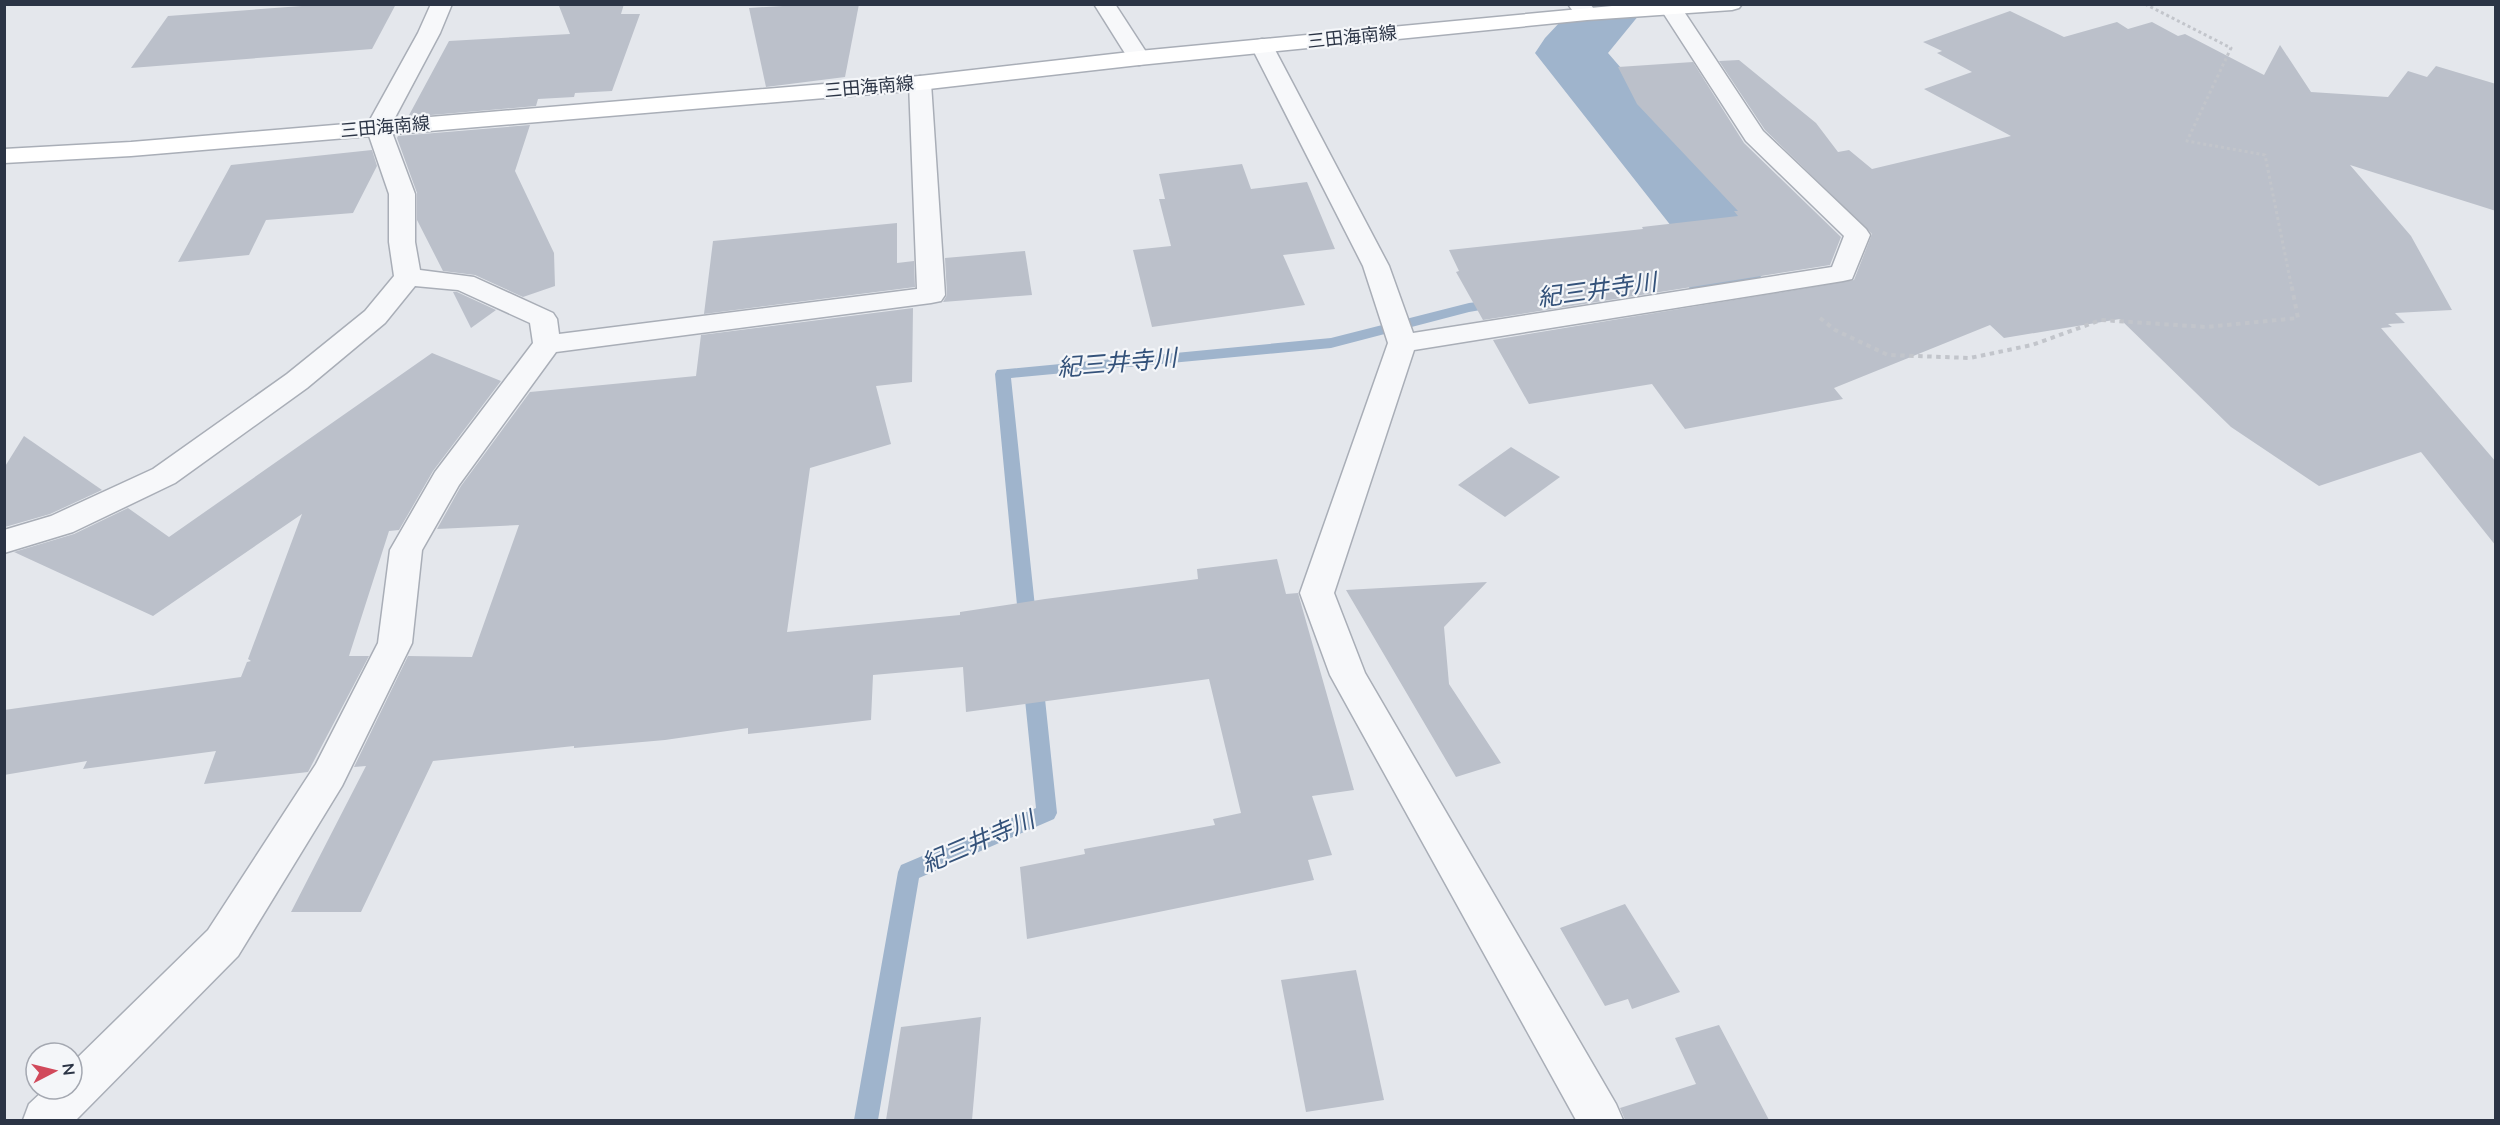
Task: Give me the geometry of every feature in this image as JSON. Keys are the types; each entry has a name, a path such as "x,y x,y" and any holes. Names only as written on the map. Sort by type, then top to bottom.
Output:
{"main road":[{"name":"三田海南線","path":"4,156 143,148 920,83 1582,9 1637,10 1732,4"}],"street":[{"path":"4,542 62,524 164,476 297,381 375,317 408,277 402,242 402,194 378,127 429,33 442,4"},
{"path":"1104,4 1139,58"},
{"path":"1402,343 1843,273 1857,235 1754,136 1671,8"},
{"path":"1262,46 1376,266 1402,343 1317,593 1348,675 1600,1120"},
{"path":"547,344 931,295 920,83"},
{"path":"45,1120 224,943 328,775 395,643 406,550 446,480 547,344 543,319 464,283 408,277"}],"path":[{"path":"1777,284 1835,330 1888,355 1970,357 2032,345 2101,320 2206,327 2298,318 2265,155 2187,141 2231,48 2145,4"}],"building":[{"path":"329,4 396,4 372,49 131,68 168,16"},
{"path":"624,4 621,14 640,14 612,91 575,93 574,97 538,99 536,106 408,117 449,41 570,34 559,6"},
{"path":"859,4 845,77 766,87 749,8"},
{"path":"2010,11 2064,37 2117,22 2128,29 2152,22 2178,36 2185,34 2264,75 2280,45 2311,92 2388,97 2408,71 2427,77 2436,66 2496,84 2496,211 2350,165 2411,236 2452,310 2395,313 2405,323 2388,324 2392,327 2381,328 2496,462 2496,546 2421,452 2319,486 2231,427 2120,319 2004,338 1990,325 1834,388 1843,399 1685,429 1652,384 1529,404 1493,340 1854,280 1872,234 1765,130 1719,61 1739,60 1816,123 1838,152 1849,150 1872,169 2011,136 1924,89 1972,72 1937,53 1942,51 1923,42"},
{"path":"1693,62 1744,143 1841,237 1830,265 1483,320 1456,272 1459,271 1449,250 1643,229 1642,227 1738,216 1734,211 1738,211 1637,104 1618,67"},
{"path":"530,125 515,171 554,253 555,286 523,297 475,275 443,271 417,220 417,193 397,138 398,136"},
{"path":"372,150 377,166 353,213 266,220 249,255 178,262 231,165"},
{"path":"1242,164 1251,189 1307,182 1335,249 1283,255 1305,305 1152,327 1133,250 1171,246 1159,199 1165,199 1159,174"},
{"path":"897,223 897,263 914,261 915,287 704,314 713,241"},
{"path":"1025,251 1032,295 943,302 947,295 945,258"},
{"path":"453,292 457,292 496,310 471,328"},
{"path":"913,308 912,382 876,386 891,444 810,468 787,632 960,615 960,612 1045,599 1198,579 1197,569 1277,559 1286,594 1298,593 1354,790 1312,796 1332,855 1308,860 1314,880 1027,939 1020,867 1085,854 1084,849 1215,825 1213,819 1241,813 1209,679 966,712 963,667 873,675 871,720 748,734 748,728 665,740 574,748 574,746 433,761 361,912 291,912 366,766 354,767 408,656 472,657 519,525 437,529 461,486 530,392 696,376 701,335"},
{"path":"432,353 501,381 433,471 399,530 389,531 349,656 369,656 308,772 204,784 216,751 83,769 87,761 4,775 4,710 241,677 247,662 251,661 248,659 302,514 153,616 14,552 74,534 128,508 169,537"},
{"path":"24,436 102,490 50,514 5,527 4,468"},
{"path":"1511,447 1560,477 1505,517 1458,485"},
{"path":"1487,582 1444,627 1449,684 1501,763 1456,777 1346,590"},
{"path":"1625,904 1680,992 1632,1009 1628,999 1605,1006 1560,928"},
{"path":"1356,970 1384,1100 1306,1112 1281,980"},
{"path":"981,1017 972,1120 886,1120 901,1027"},
{"path":"1719,1025 1769,1120 1625,1120 1620,1108 1696,1084 1675,1038"}],"waterway":[{"name":"紀三井寺川","path":"1615,4 1570,53 1732,249 1721,272"},
{"name":"紀三井寺川","path":"1028,626 1003,374 1331,343 1469,308 1499,303"},
{"name":"紀三井寺川","path":"866,1120 909,872 1047,813 1033,680"}]}
